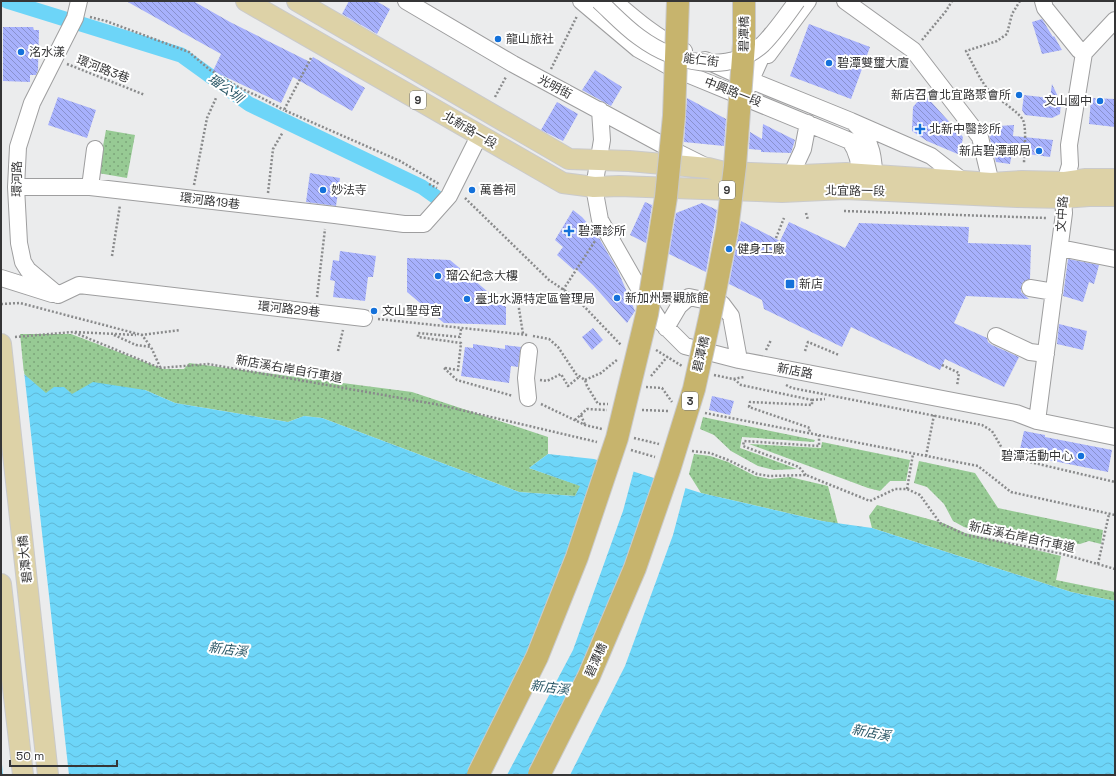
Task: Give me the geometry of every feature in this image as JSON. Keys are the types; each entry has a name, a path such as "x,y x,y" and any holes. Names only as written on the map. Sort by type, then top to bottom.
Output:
{"highway":[{"path":"478,775 537,657 577,557 617,438 648,314 666,197 674,116 678,1"},
{"name":"碧潭橋","path":"539,775 589,676 635,568 669,470 694,389 710,317 730,209 735,166 744,44 744,1"}],"main road":[{"name":"北新路一段","path":"246,1 563,183 594,187"},
{"name":"北新路一段","path":"296,1 569,158 599,160"},
{"name":"北宜路一段","path":"599,160 708,168 724,172 791,174 846,173 868,183 974,196 1064,190 1086,179 1115,179"},
{"name":"北宜路一段","path":"594,187 627,186 782,192 845,189 868,183 963,181 991,183 1022,180 1064,190 1115,196"},
{"name":"碧潭大橋","path":"5,340 48,775"},
{"path":"1,584 23,775"}],"street":[{"name":"光明街","path":"406,1 545,82 708,168"},
{"name":"中興路一段","path":"614,1 642,25 669,44 752,77 932,156 963,181"},
{"path":"744,96 778,20 791,1"},
{"name":"能仁街","path":"588,2 639,37 666,53 685,60 724,63 743,57 762,44 780,25 797,1"},
{"path":"752,77 808,1"},
{"path":"1043,1 1045,8 1084,54 1115,20"},
{"name":"中興路一段","path":"588,2 638,49 670,67 744,96 850,141 856,149 868,183"},
{"path":"847,2 913,50 980,137 991,183"},
{"name":"環河路","path":"58,295 28,270 23,262 19,243 16,187 18,147 32,103 66,35 76,11"},
{"name":"文中路","path":"1037,421 1060,248 1064,213 1064,190 1070,165 1070,137 1084,54"},
{"name":"新店路","path":"600,110 602,140 594,187 600,220 644,297 666,328 685,346 739,360 1016,414 1037,421 1115,437"},
{"name":"中興路一段","path":"851,121 861,130 869,142 874,160 868,183"},
{"path":"791,174 803,149 808,123"},
{"name":"環河路19巷","path":"16,187 90,188 404,224 424,224 447,194 479,136"},
{"path":"90,188 95,149"},
{"path":"1060,248 1115,259"},
{"path":"1,278 58,295"},
{"name":"環河路29巷","path":"58,295 79,285 364,318"},
{"path":"1030,288 1054,292"},
{"path":"666,328 679,306 689,297 722,304 731,316 739,360"},
{"path":"996,336 1030,352 1046,354"},
{"path":"528,398 526,378 529,351"}],"path":[{"path":"913,50 927,36 952,1"},
{"path":"1020,1 1012,14 1007,34 997,41 966,51 989,90 998,99 1007,104 1023,120 1025,136 1022,180"},
{"path":"545,82 588,2"},
{"path":"76,11 189,52 210,70 240,88 284,110 400,161 447,194 549,280 576,298 622,346"},
{"path":"284,110 311,58"},
{"name":"環河路3巷","path":"54,59 145,95"},
{"path":"487,111 513,64"},
{"path":"192,199 206,118 216,98"},
{"path":"266,208 273,149 283,132"},
{"path":"429,184 447,194"},
{"path":"112,256 123,191"},
{"path":"844,211 1046,218"},
{"path":"806,213 808,220"},
{"path":"316,312 327,214"},
{"path":"776,238 784,218"},
{"path":"563,290 596,239"},
{"path":"517,296 523,334"},
{"path":"1,304 20,303 142,335 151,347 160,368"},
{"path":"338,351 346,316"},
{"path":"364,318 461,329 523,334 549,339 558,347 570,366 580,377 585,380 601,373 622,355"},
{"path":"461,329 460,337 418,333 418,337 461,343 458,370 444,368 457,380 514,396 528,398 586,425 608,431"},
{"path":"73,332 112,335 142,335 180,330"},
{"name":"新店溪右岸自行車道","path":"5,340 73,332 160,368 208,364 440,405 577,437"},
{"path":"112,335 136,345 151,347"},
{"path":"766,351 771,340"},
{"path":"805,351 808,342 839,355"},
{"path":"647,380 668,357"},
{"path":"942,365 959,373 957,387"},
{"path":"548,381 561,374 568,386 580,377"},
{"path":"750,378 743,377 733,379 741,385 812,400 825,399"},
{"path":"784,384 792,388 982,424 992,431 1003,450 1018,459 1115,482"},
{"path":"812,400 812,405 750,402 749,407 810,428 809,433 978,466 1011,492 1115,515"},
{"path":"575,420 587,409"},
{"path":"581,415 586,425"},
{"path":"926,456 934,415"},
{"path":"819,435 819,446 744,441 743,446 799,467 806,475 870,501 895,490 907,489 913,454"},
{"path":"630,436 660,444"},
{"name":"新店溪右岸自行車道","path":"907,489 920,494 940,523 966,535 1059,554 1115,569"},
{"path":"1098,564 1109,514"}],"green space":[{"path":"106,130 135,135 127,178 98,173"},
{"path":"20,334 71,334 163,369 184,369 189,363 412,392 548,437 548,454 529,468 581,486 575,496 519,492 322,418 304,416 288,422 175,403 145,390 46,394 24,374"},
{"path":"703,417 815,440 814,442 742,437 740,448 797,469 774,470 758,466 731,451 714,435 700,429"},
{"path":"822,442 910,460 906,481 890,481 880,491 868,488 749,444 821,448"},
{"path":"694,454 710,456 728,462 755,476 770,479 790,477 828,486 838,524 701,493 689,474"},
{"path":"919,461 975,473 998,508 1103,530 1101,544 1089,541 1080,544 1037,542 992,535 964,527 953,521 944,504 927,487 914,483"},
{"path":"877,505 943,523 965,533 1061,556 1056,580 1115,592 1115,601 1071,592 872,528 869,516"}],"water":[{"name":"新店溪","path":"1,366 24,374 46,393 54,387 64,387 72,394 93,382 145,390 175,403 288,422 304,416 322,418 519,492 575,496 580,486 529,468 548,454 594,459 701,493 822,521 872,528 1071,592 1115,601 1115,775 1,775"}],"pier":[{"path":"1,364 24,371 69,775 3,775 1,754"},
{"path":"599,459 634,470 623,511 573,650 507,775 467,775 512,689 582,519"},
{"path":"655,476 686,486 673,535 625,666 570,775 528,775 593,653 645,511"}],"building":[{"path":"126,1 193,1 230,22 310,62 313,57 365,88 352,111 293,77 281,103 213,71 221,54"},
{"path":"349,1 376,1 390,9 377,34 342,14"},
{"path":"1042,19 1062,50 1042,54 1032,22"},
{"name":"碧潭雙璽大廈","path":"809,24 870,47 851,99 790,76"},
{"name":"洺水漾","path":"3,27 33,27 34,30 39,30 38,70 36,75 30,75 30,82 3,81"},
{"path":"595,70 622,87 611,106 582,90"},
{"path":"1052,84 1061,103 1060,114 1052,118 1025,115 1022,110 1024,95 1050,98"},
{"path":"924,94 963,137 960,155 927,141 912,131 913,107"},
{"path":"58,97 96,110 87,138 48,125"},
{"path":"687,98 726,119 724,146 684,142"},
{"path":"1091,98 1115,99 1115,127 1089,124"},
{"path":"557,102 578,114 563,141 541,130"},
{"path":"763,124 795,140 791,153 761,152 761,150 749,149 750,132 762,139"},
{"path":"1014,125 1013,136 1053,140 1050,157 1012,152 1010,164 996,162 989,135 984,127"},
{"name":"妙法寺","path":"310,173 340,178 336,206 306,202"},
{"path":"645,202 652,205 646,243 630,235"},
{"path":"702,203 717,210 706,272 669,254 676,213"},
{"path":"573,210 582,217 598,239 599,238 618,271 635,311 627,323 593,285 575,268 574,270 557,255 563,247 555,240"},
{"path":"741,221 780,241 789,222 845,248 859,223 969,227 968,243 1031,245 1030,279 1023,282 1021,287 1021,292 1029,299 966,296 954,323 987,338 988,342 992,345 1019,357 1004,387 945,359 940,370 851,327 842,347 764,309 762,300 729,284"},
{"path":"340,251 376,256 373,277 368,277 365,301 333,297 335,281 330,280 333,260 339,261"},
{"name":"瑠公紀念大樓","path":"407,258 450,260 506,307 506,325 444,323 407,292"},
{"path":"1068,259 1099,265 1094,284 1089,282 1083,302 1063,296"},
{"path":"1059,324 1087,331 1083,350 1057,344"},
{"path":"593,328 603,340 592,350 582,337"},
{"path":"473,344 505,349 505,345 521,347 518,367 511,366 509,383 461,376 465,347 473,348"},
{"path":"712,396 734,401 730,415 709,410"},
{"path":"1024,431 1045,435 1045,437 1112,450 1108,472 1019,454"}],"waterway":[{"name":"瑠公圳","path":"7,1 181,55 249,104 422,187 436,197"}],"place":[{"name":"龍山旅社","path":"498,39"},
{"name":"洺水漾","path":"21,52"},
{"name":"碧潭雙璽大廈","path":"829,63"},
{"name":"新店召會北宜路聚會所","path":"1019,95"},
{"name":"文山國中","path":"1100,101"},
{"name":"北新中醫診所","path":"920,129"},
{"name":"新店碧潭郵局","path":"1039,151"},
{"name":"妙法寺","path":"323,190"},
{"name":"萬善祠","path":"472,190"},
{"name":"碧潭診所","path":"569,231"},
{"name":"健身工廠","path":"729,249"},
{"name":"瑠公紀念大樓","path":"438,276"},
{"name":"新店","path":"790,284"},
{"name":"新加州景觀旅館","path":"617,298"},
{"name":"臺北水源特定區管理局","path":"467,299"},
{"name":"文山聖母宮","path":"374,311"},
{"name":"碧潭活動中心","path":"1081,456"}]}
